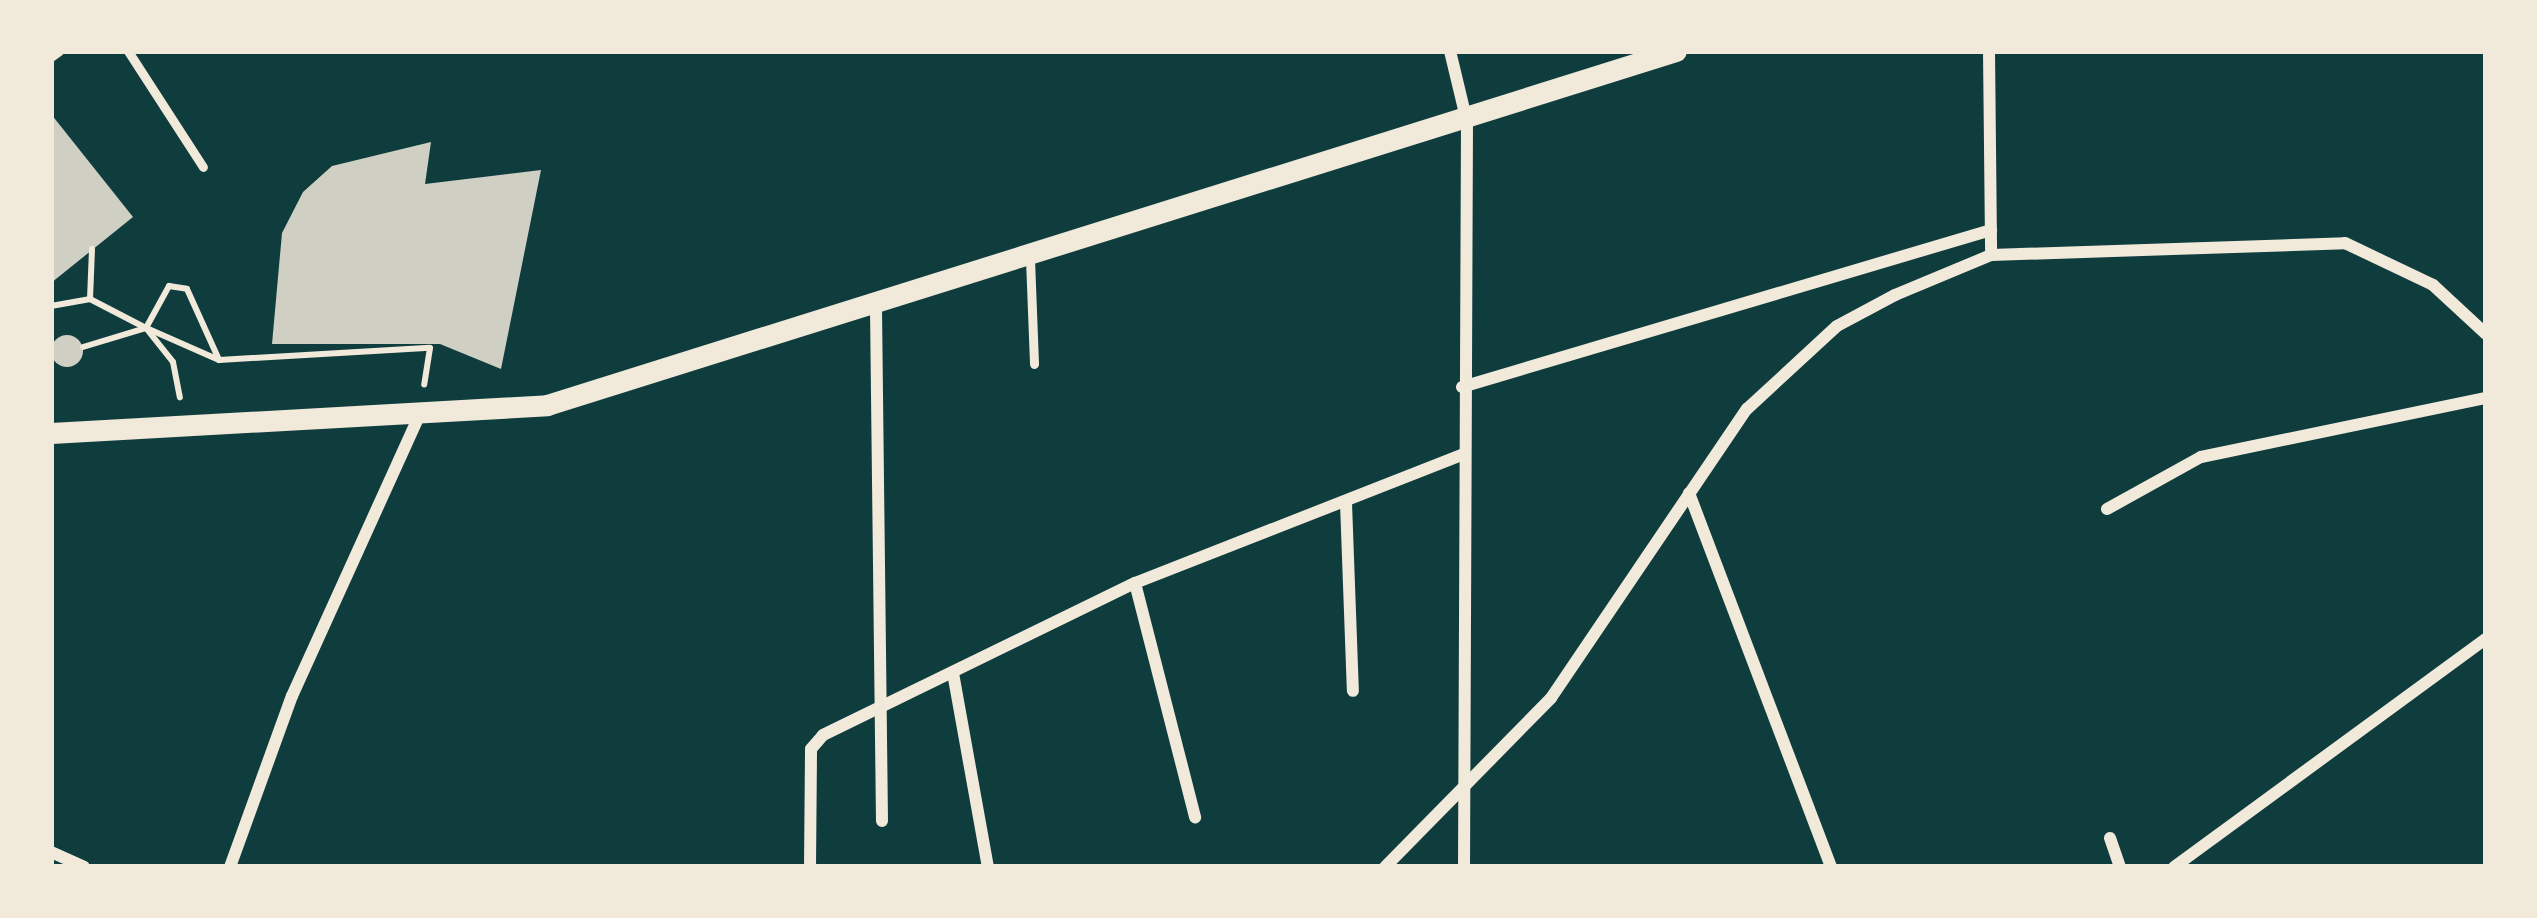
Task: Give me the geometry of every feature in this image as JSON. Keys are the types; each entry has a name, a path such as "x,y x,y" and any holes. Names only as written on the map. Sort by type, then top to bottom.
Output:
{"street":[{"path":"1450,51 1467,122 1462,387 1468,785 1464,867"},
{"path":"51,434 418,418 547,405 876,309 1676,51"},
{"path":"1989,51 1990,255"},
{"path":"1462,387 1991,230"},
{"path":"1385,867 1551,698 1747,409 1837,326 1990,255 2344,243 2433,285 2486,334"},
{"path":"876,309 885,708 882,820"},
{"path":"2107,509 2201,457 2486,398"},
{"path":"230,867 292,696 418,418"},
{"path":"810,867 813,745 1135,583 1464,454"},
{"path":"1689,493 1831,867"},
{"path":"1346,502 1353,691"},
{"path":"1135,583 1195,817"},
{"path":"2174,867 2486,639"},
{"path":"953,673 988,867"},
{"path":"2110,838 2120,867"},
{"path":"51,852 84,867"}],"lane":[{"path":"128,51 203,167"},
{"path":"1030,259 1034,364"}],"path":[{"path":"90,299 92,249"},
{"path":"146,328 154,297 187,289 219,360"},
{"path":"54,302 90,299 219,360 430,348 418,418"},
{"path":"83,347 146,328"},
{"path":"146,328 173,362 186,430"}],"building":[{"path":"51,114 133,217 51,283"},
{"path":"431,142 425,184 541,170 501,369 440,344 272,344 282,233 303,192 332,166"},
{"path":"67,335 78,340 83,351 78,362 67,367 56,362 51,351 56,340"}]}
